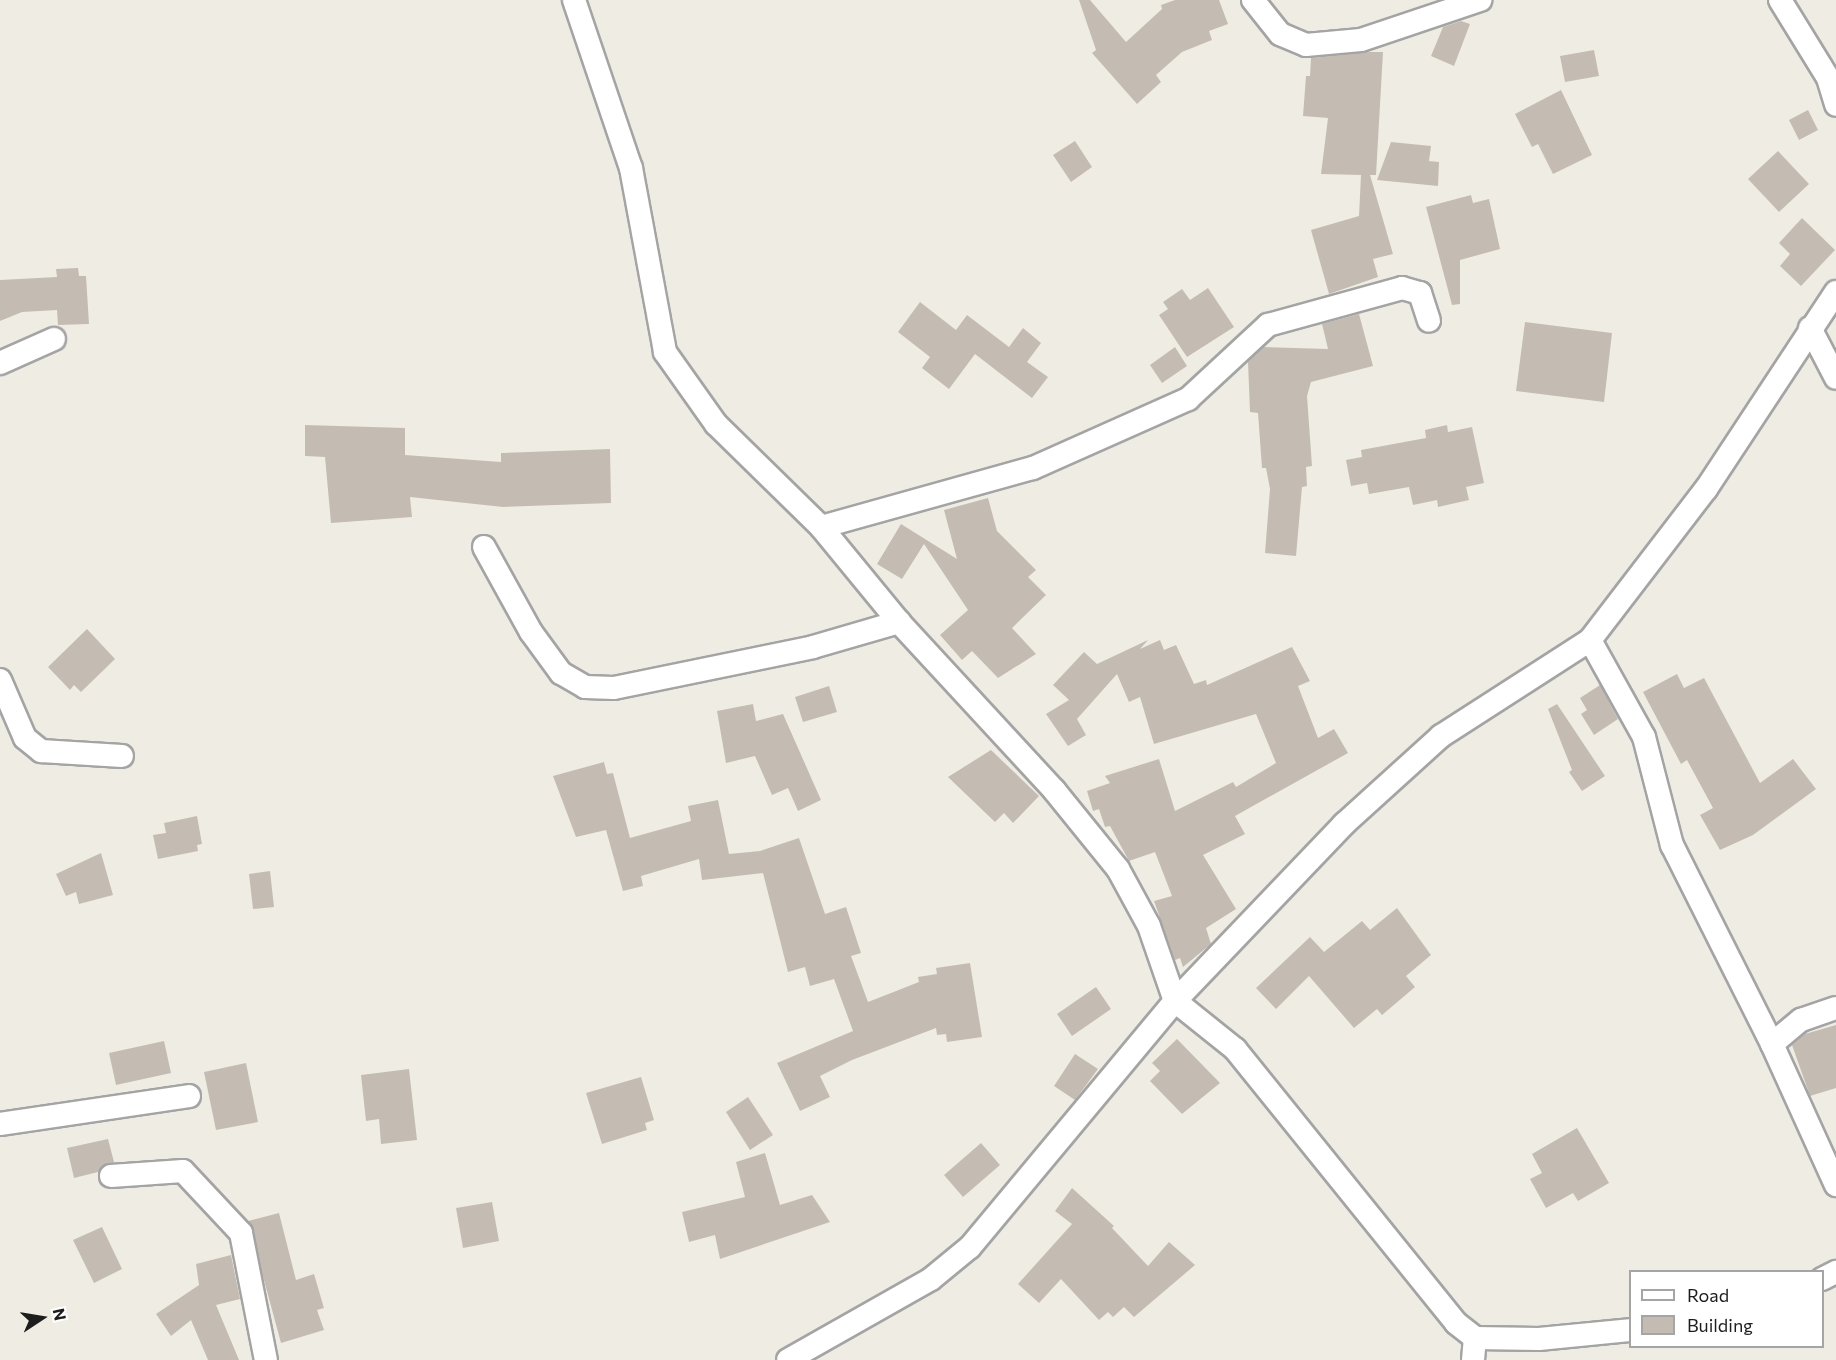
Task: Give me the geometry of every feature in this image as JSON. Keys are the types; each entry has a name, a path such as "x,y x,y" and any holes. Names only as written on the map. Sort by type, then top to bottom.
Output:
{"street":[{"path":"574,0 631,168 665,352 716,424 821,527 899,622 1054,790 1118,869 1149,926 1174,1000 1235,1049 1456,1323 1474,1349 1539,1339 1629,1330"},
{"path":"1253,0 1280,34 1306,45 1361,40 1480,0"},
{"path":"1780,0 1828,78 1836,105"},
{"path":"821,527 1033,468 1188,399 1268,325 1402,288 1420,293 1429,321"},
{"path":"788,1360 931,1279 970,1247 1174,1000 1344,824 1441,736 1590,640 1706,489 1810,328 1836,292"},
{"path":"1810,328 1836,378"},
{"path":"0,363 54,339"},
{"path":"484,547 531,632 561,673 585,687 614,688 813,647 899,622"},
{"path":"1590,640 1644,737 1672,845 1772,1044 1836,1185"},
{"path":"0,680 25,738 40,751 122,756"},
{"path":"1772,1044 1801,1020 1836,1008"},
{"path":"0,1124 189,1096"},
{"path":"111,1176 183,1170 241,1233 266,1360"}],"building":[{"path":"1079,0 1090,0 1126,42 1162,9 1161,5 1175,0 1219,0 1228,24 1209,31 1212,40 1182,52 1156,75 1161,82 1137,104 1092,53 1096,50"},
{"path":"1461,21 1470,24 1454,66 1431,56 1443,27"},
{"path":"1594,50 1599,76 1565,82 1560,56"},
{"path":"1383,52 1376,175 1370,175 1393,254 1373,259 1378,277 1329,294 1311,230 1359,216 1361,175 1321,174 1328,118 1303,116 1306,76 1310,76 1311,58"},
{"path":"1561,90 1592,155 1553,174 1538,144 1532,147 1515,114"},
{"path":"1808,110 1818,130 1799,140 1789,120"},
{"path":"1075,141 1092,167 1071,182 1053,155"},
{"path":"1391,142 1431,146 1429,161 1439,162 1438,186 1377,180"},
{"path":"1778,151 1809,184 1779,212 1748,179"},
{"path":"1471,195 1473,203 1489,199 1500,249 1460,260 1460,304 1452,305 1426,207"},
{"path":"1802,218 1835,250 1801,286 1780,266 1790,254 1779,243"},
{"path":"78,268 79,276 86,276 89,324 58,325 57,310 22,312 0,321 0,280 57,277 56,269"},
{"path":"1208,288 1234,327 1187,357 1159,315 1168,309 1163,302 1182,289 1190,300"},
{"path":"920,302 956,330 967,315 1009,347 1023,328 1041,343 1027,362 1048,377 1032,398 975,354 949,389 922,368 930,357 898,332"},
{"path":"1359,314 1373,366 1311,382 1307,396 1312,466 1306,467 1307,486 1302,487 1296,556 1265,553 1270,489 1266,468 1262,468 1258,413 1250,412 1248,362 1264,347 1328,349 1322,324"},
{"path":"1525,322 1612,333 1604,402 1516,391"},
{"path":"1175,347 1187,366 1162,383 1150,365"},
{"path":"305,425 405,428 405,455 501,462 501,453 610,449 611,503 503,507 410,497 412,517 331,523 325,457 305,456"},
{"path":"1447,425 1448,432 1472,427 1484,483 1466,487 1469,500 1438,507 1437,500 1413,505 1409,487 1369,494 1367,483 1351,486 1346,460 1362,457 1361,450 1426,438 1425,430"},
{"path":"988,498 997,531 1036,570 1028,577 1046,595 1012,628 1036,654 998,678 972,651 962,660 940,635 968,610 924,544 902,579 877,564 901,524 957,559 944,510"},
{"path":"87,629 115,659 81,692 74,685 70,690 48,667"},
{"path":"1148,640 1140,649 1160,640 1164,650 1176,645 1194,684 1206,680 1207,685 1292,647 1310,681 1298,686 1318,738 1334,729 1348,753 1235,816 1245,834 1203,855 1236,909 1206,928 1211,944 1183,967 1180,958 1175,960 1154,901 1172,896 1155,852 1129,861 1110,826 1105,827 1099,809 1093,811 1087,791 1110,783 1105,776 1159,759 1175,811 1233,782 1236,787 1276,763 1256,714 1154,744 1140,697 1129,702 1117,674 1077,719 1086,735 1068,746 1046,714 1069,700 1053,685 1084,652 1097,664"},
{"path":"1677,674 1684,688 1704,678 1760,783 1793,759 1816,789 1753,835 1720,850 1700,815 1713,808 1687,760 1681,764 1643,692"},
{"path":"1600,685 1618,719 1594,735 1581,714 1587,710 1580,698"},
{"path":"829,686 837,712 803,722 795,697"},
{"path":"753,704 756,721 783,714 821,800 798,811 788,788 772,795 755,756 726,763 717,711"},
{"path":"1557,704 1605,776 1582,791 1569,772 1572,770 1548,709"},
{"path":"991,750 1039,796 1013,823 1004,813 995,822 948,777"},
{"path":"604,762 607,774 613,773 630,838 691,821 688,806 718,800 729,854 760,851 799,838 825,914 846,907 861,953 851,956 868,1002 919,982 918,977 937,974 936,968 970,963 982,1037 947,1042 946,1034 937,1035 936,1028 852,1060 820,1076 830,1097 800,1111 777,1063 853,1031 834,979 810,986 805,967 788,972 763,873 702,880 699,859 641,876 643,886 623,891 606,830 576,837 553,776"},
{"path":"197,816 202,844 197,845 198,851 158,859 153,835 166,833 164,823"},
{"path":"101,853 113,895 79,904 76,892 66,896 56,874"},
{"path":"270,871 274,907 253,909 249,874"},
{"path":"1397,908 1431,955 1406,976 1415,987 1382,1015 1377,1009 1354,1028 1309,976 1276,1009 1256,988 1310,937 1324,952 1362,921 1370,930"},
{"path":"1096,987 1111,1009 1072,1036 1057,1014"},
{"path":"1836,1025 1836,1088 1810,1096 1792,1045 1805,1034"},
{"path":"1177,1039 1220,1083 1182,1114 1150,1081 1160,1071 1152,1063"},
{"path":"164,1041 171,1073 116,1085 109,1053"},
{"path":"1075,1054 1098,1069 1075,1100 1054,1086"},
{"path":"246,1063 258,1122 216,1130 204,1072"},
{"path":"409,1069 417,1140 381,1144 379,1119 366,1121 361,1075"},
{"path":"641,1077 654,1120 645,1123 647,1130 602,1144 586,1093"},
{"path":"748,1097 773,1135 750,1150 726,1112"},
{"path":"1577,1128 1609,1183 1578,1201 1573,1193 1546,1208 1530,1179 1542,1173 1532,1154"},
{"path":"108,1139 114,1162 98,1172 74,1178 67,1148"},
{"path":"981,1143 1000,1165 963,1197 944,1175"},
{"path":"765,1153 780,1205 812,1195 830,1222 720,1259 715,1235 689,1242 682,1212 745,1197 736,1162"},
{"path":"1072,1188 1114,1226 1112,1228 1148,1266 1169,1242 1195,1265 1134,1317 1124,1307 1113,1317 1108,1312 1099,1320 1061,1279 1039,1303 1018,1284 1072,1224 1055,1211"},
{"path":"492,1202 499,1241 463,1248 456,1208"},
{"path":"279,1213 296,1280 314,1274 324,1308 317,1310 324,1330 281,1343 248,1221"},
{"path":"102,1227 122,1269 94,1283 73,1240"},
{"path":"231,1255 240,1299 216,1305 239,1360 208,1360 191,1320 171,1336 156,1314 199,1285 196,1264"}]}
